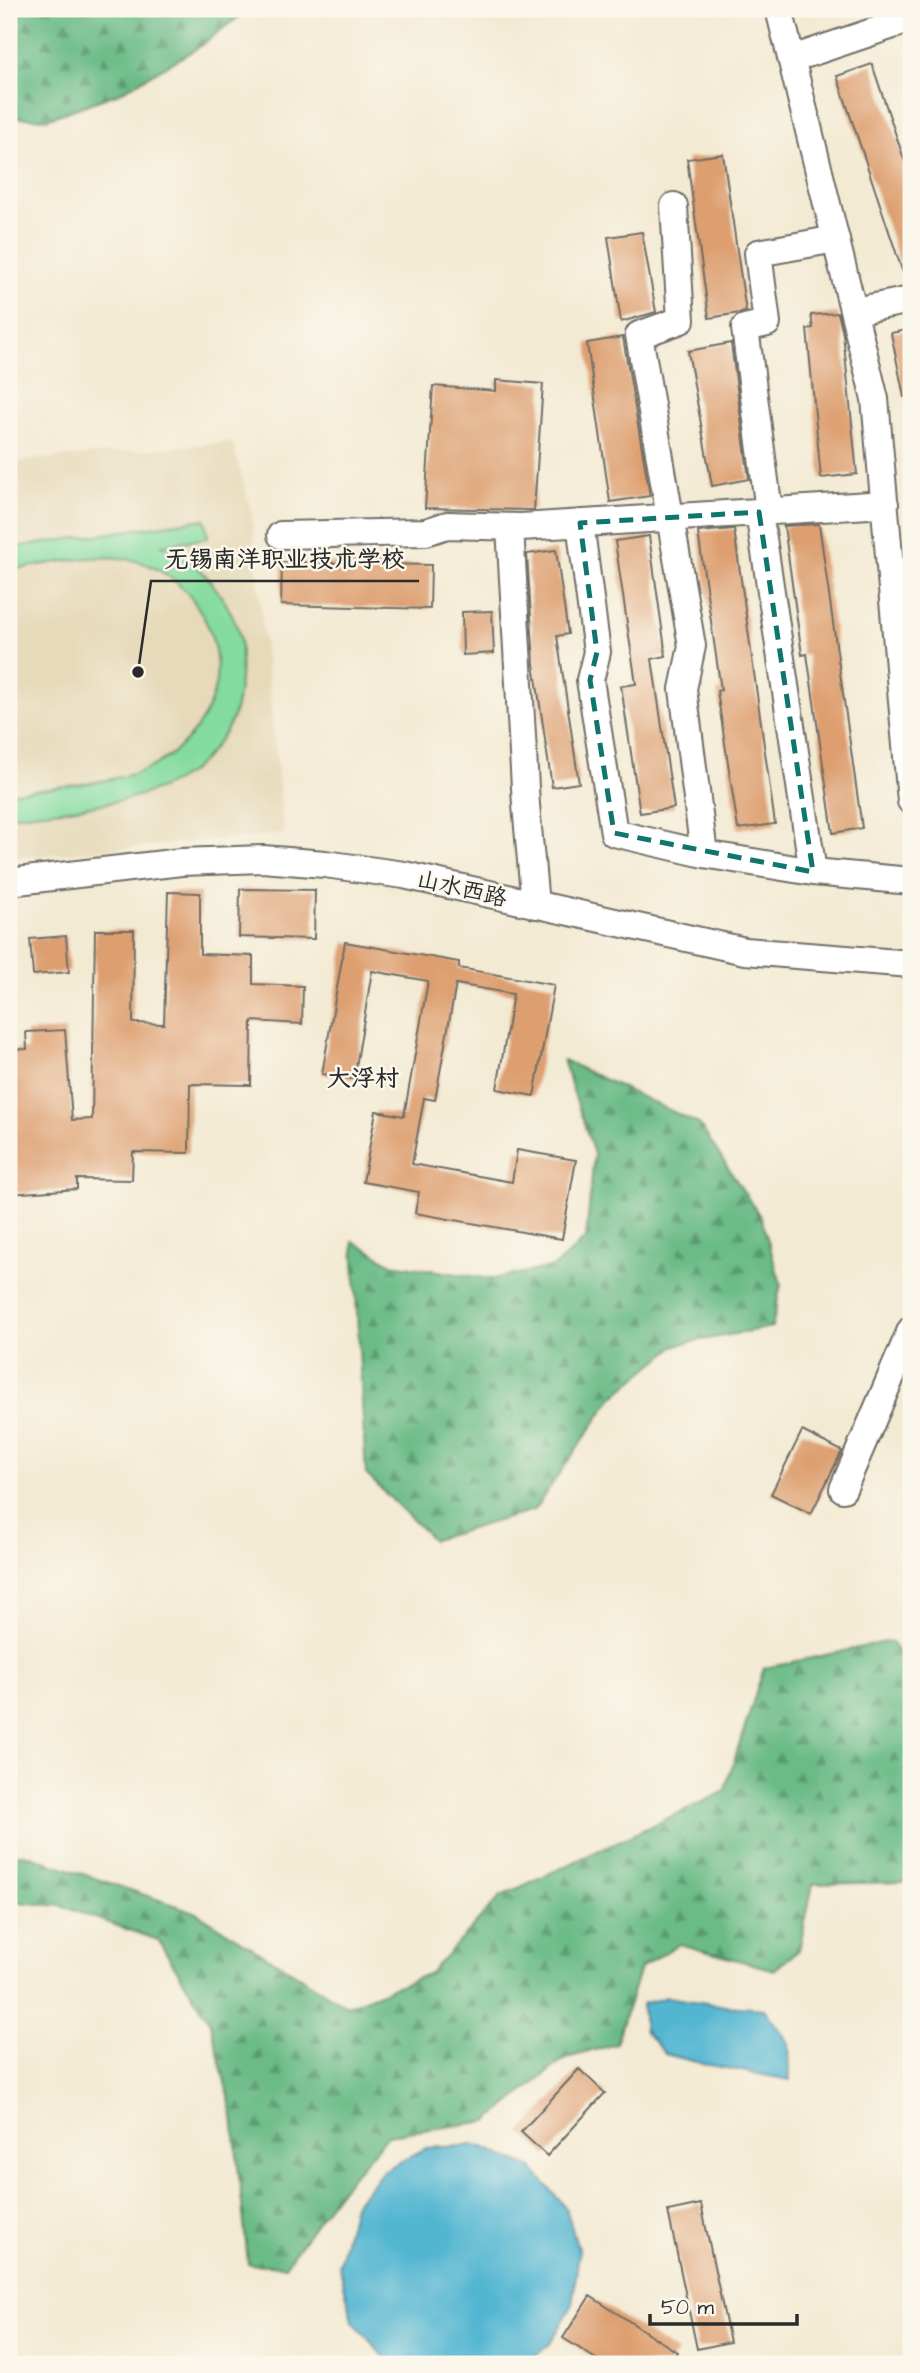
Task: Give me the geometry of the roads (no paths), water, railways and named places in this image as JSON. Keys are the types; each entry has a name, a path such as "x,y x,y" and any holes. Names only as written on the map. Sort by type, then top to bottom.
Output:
{"street":[{"path":"779,9 875,399 911,801"},
{"path":"792,60 911,19"},
{"path":"674,206 681,320 639,335 692,646 682,689 705,854"},
{"path":"813,872 764,512 745,328 767,323 758,253 836,239"},
{"path":"854,311 911,300"},
{"path":"281,535 426,532 447,525 510,527 885,504"},
{"path":"580,523 597,652 590,680 614,833 705,854 813,872 911,881"},
{"path":"510,527 526,805 536,905"},
{"name":"山水西路","path":"9,882 181,862 263,859 325,864 404,875 745,951 911,964"},
{"path":"843,1489 911,1330"}],"water":[{"path":"667,1997 764,2009 789,2043 790,2080 665,2054 644,2030 642,2004"},
{"path":"478,2145 532,2168 566,2208 579,2252 572,2306 551,2342 527,2364 395,2364 385,2359 353,2321 339,2265 354,2205 383,2171 426,2148"}],"place":[{"name":"无锡南洋职业技术学校","path":"138,672"}],"district":[{"name":"大浮村","path":"363,1078"}]}
